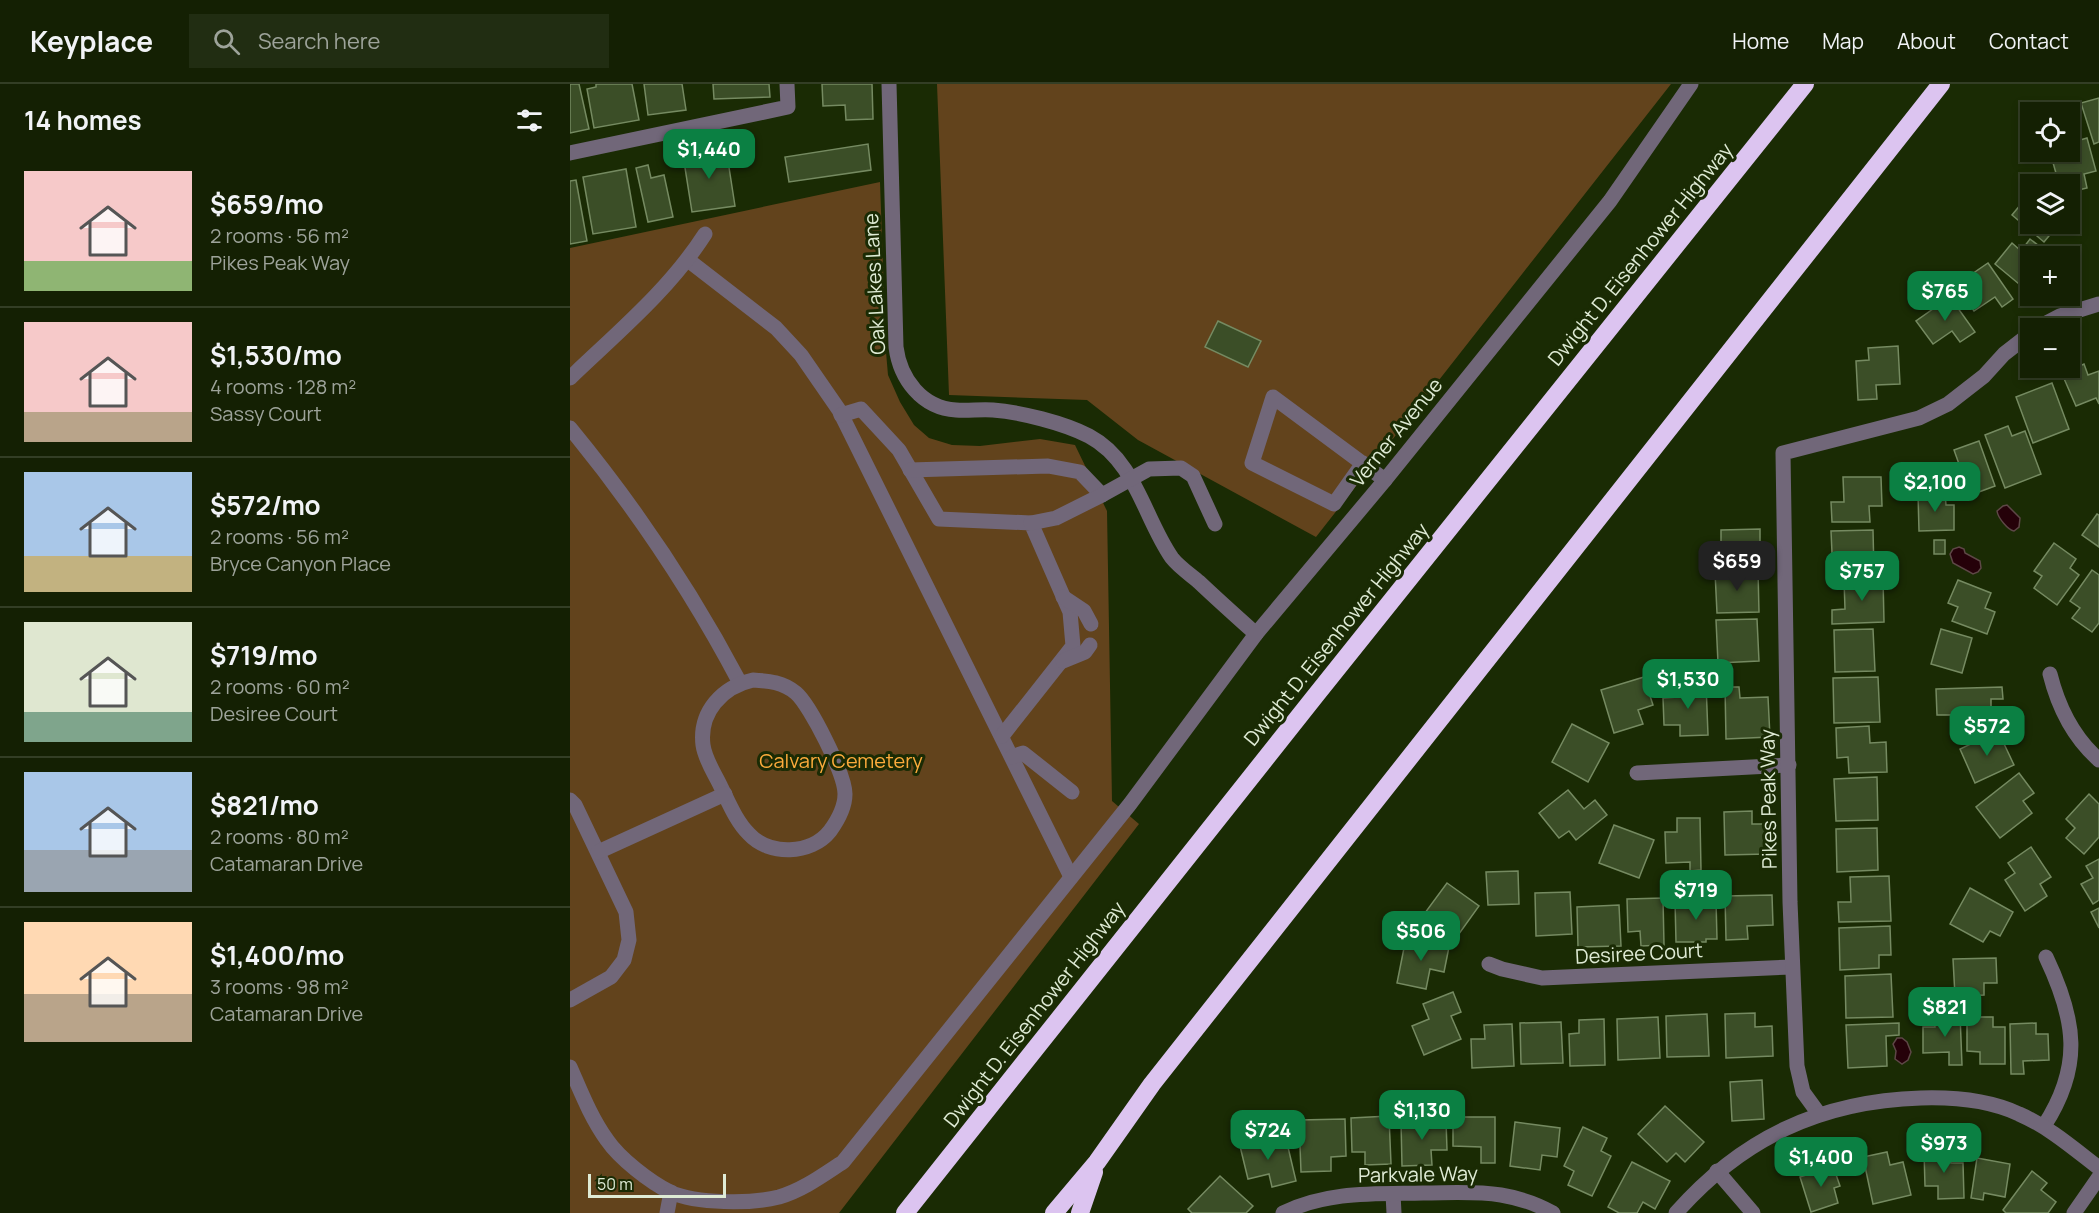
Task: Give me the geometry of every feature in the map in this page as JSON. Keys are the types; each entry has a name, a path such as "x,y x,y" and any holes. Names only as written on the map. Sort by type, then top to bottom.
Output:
{"highway":[{"name":"Dwight D. Eisenhower Highway","path":"905,1213 1805,84"},
{"path":"1054,1213 1097,1162 1152,1084 1941,84"},
{"path":"1080,1213 1097,1162"}],"street":[{"path":"570,153 788,107 787,84"},
{"name":"Oak Lakes Lane","path":"889,84 896,347 901,371 910,387 922,398 936,406 954,410 993,410 1024,414 1089,436 1107,449 1131,478 1173,559 1256,634"},
{"name":"Verner Avenue","path":"671,1192 737,1208 781,1196 809,1184 843,1162 1130,804 1256,634 1385,480 1610,201 1691,84"},
{"path":"570,378 650,302 688,260 705,234"},
{"path":"688,260 777,328 801,354 842,415 1071,877"},
{"path":"2056,318 2099,304"},
{"name":"Pikes Peak Way","path":"1819,1114 1809,1103 1799,1079 1792,967 1783,453 1919,418 1960,396 2020,342"},
{"path":"1363,463 1334,504 1251,463 1273,398 1363,463 1385,480"},
{"path":"842,415 861,409 899,450 939,519 1031,523 1056,518 1149,469 1181,468 1193,476 1215,524"},
{"path":"570,428 640,518 690,596 740,683"},
{"path":"910,470 1048,466 1080,472 1102,495"},
{"path":"1002,736 1073,646 1070,612 1031,523"},
{"path":"1063,597 1084,611 1091,624"},
{"path":"1060,662 1085,652 1090,645"},
{"path":"2050,674 2063,712 2077,735 2099,760"},
{"path":"753,680 770,681 786,686 806,704 842,775 845,794 842,812 827,834 814,844 799,849 785,850 756,841 739,822 724,794 704,746 703,730 707,715 715,701 727,690 740,683 753,680"},
{"path":"1012,757 1023,753 1072,792"},
{"path":"1637,773 1789,765"},
{"path":"598,852 724,794"},
{"path":"570,800 575,805 626,912 629,940 624,960 611,977 570,1000"},
{"path":"2044,1126 2061,1096 2069,1068 2071,1040 2068,1012 2059,984 2046,957"},
{"name":"Desiree Court","path":"1489,964 1542,978 1792,967"},
{"path":"570,1066 594,1120 608,1142 629,1164 671,1192 667,1213"},
{"path":"1676,1213 1717,1171 1758,1142 1819,1114 1865,1102 1898,1098 1936,1097 1994,1104 2044,1126 2099,1168"},
{"path":"1717,1171 1753,1213"},
{"path":"2074,1213 2099,1177"},
{"name":"Parkvale Way","path":"1283,1213 1311,1201 1339,1196 1471,1192 1499,1194 1553,1213"},
{"path":"1393,1194 1394,1213"}],"green space":[{"path":"937,84 1671,84 1316,537 1138,440 1087,400 949,395"},
{"name":"Calvary Cemetery","path":"880,182 888,375 900,402 914,425 929,438 952,445 980,446 1040,439 1075,445 1107,511 1112,801 1139,824 839,1213 570,1213 570,248"}],"shaded area":[{"path":"2007,505 2020,518 2019,527 2014,531 2004,523 1997,511"},
{"path":"1959,547 1980,561 1981,568 1978,572 1973,574 1953,563 1950,554 1953,549"},
{"path":"1897,1038 1902,1038 1907,1042 1911,1052 1908,1060 1902,1064 1895,1059 1896,1051 1893,1044"}],"building":[{"path":"570,84 579,84 589,129 570,133"},
{"path":"596,84 632,84 639,120 594,128 587,89 596,87"},
{"path":"644,84 682,84 686,110 648,115"},
{"path":"713,84 769,84 770,97 714,99"},
{"path":"822,84 872,84 873,119 846,120 845,105 823,106"},
{"path":"2099,98 2099,142 2094,144 2081,103"},
{"path":"2087,138 2096,171 2084,174 2087,188 2080,190 2080,174 2056,174 2053,162 2080,162 2080,140"},
{"path":"868,144 871,170 789,182 785,157"},
{"path":"726,148 735,206 692,212 683,155"},
{"path":"648,165 651,178 664,175 673,217 648,222 636,168"},
{"path":"626,169 636,227 593,234 583,177"},
{"path":"576,180 587,241 570,244 570,181"},
{"path":"2020,205 2020,222 2012,215"},
{"path":"2035,234 2051,234 2044,242"},
{"path":"2030,239 2039,246 2025,246"},
{"path":"2012,243 2020,250 2020,285 1995,264"},
{"path":"1988,263 2013,299 2002,307 1995,297 1974,311 1956,285"},
{"path":"1950,297 1975,332 1960,342 1952,331 1933,344 1916,321"},
{"path":"1218,321 1261,341 1248,367 1205,347"},
{"path":"1898,346 1900,384 1876,385 1877,399 1858,400 1856,361 1869,360 1868,348"},
{"path":"2084,364 2088,375 2099,371 2099,404 2096,398 2076,406 2064,378 2080,378 2080,366"},
{"path":"2052,383 2069,429 2033,443 2016,397"},
{"path":"2008,426 2012,436 2025,431 2041,474 2005,488 1985,435"},
{"path":"1979,441 1995,486 1960,499 1948,468 1959,464 1954,450"},
{"path":"1843,477 1881,477 1882,506 1869,506 1870,522 1832,522 1831,502 1844,502"},
{"path":"1945,493 1946,505 1954,505 1954,530 1919,531 1918,494"},
{"path":"2097,514 2099,515 2099,547 2082,535"},
{"path":"1760,529 1760,564 1721,564 1721,530"},
{"path":"1873,530 1874,573 1833,575 1831,531"},
{"path":"1934,540 1945,540 1945,554 1934,554"},
{"path":"2054,543 2076,559 2070,568 2079,575 2057,605 2034,588 2042,576 2034,571"},
{"path":"1758,570 1759,612 1717,613 1715,572"},
{"path":"2092,570 2099,575 2099,623 2092,632 2072,618 2080,608 2070,601"},
{"path":"1883,578 1884,622 1832,624 1832,610 1845,609 1844,580"},
{"path":"1958,580 1991,593 1985,608 1995,612 1987,634 1952,621 1958,607 1948,603"},
{"path":"1757,619 1759,661 1718,663 1716,620"},
{"path":"1873,629 1875,671 1835,672 1834,630"},
{"path":"1941,629 1972,638 1962,673 1931,664"},
{"path":"1644,677 1653,705 1638,710 1643,724 1614,733 1601,690"},
{"path":"1878,677 1880,722 1834,723 1833,678"},
{"path":"1706,683 1708,735 1680,736 1680,725 1664,725 1663,698 1678,697 1677,684"},
{"path":"1725,687 1739,687 1740,698 1768,697 1770,737 1726,739"},
{"path":"2002,687 2003,699 1991,699 1991,725 1951,727 1951,715 1937,715 1936,689"},
{"path":"1572,724 1609,743 1588,782 1552,762"},
{"path":"1869,726 1870,743 1886,742 1887,772 1849,773 1848,757 1837,758 1836,728"},
{"path":"1998,731 2014,765 1975,783 1960,749"},
{"path":"2019,773 2034,793 2023,801 2032,813 2000,838 1976,807"},
{"path":"1877,777 1878,820 1836,821 1834,779"},
{"path":"1568,790 1584,809 1595,800 1607,815 1576,840 1569,831 1559,838 1539,813"},
{"path":"2089,794 2099,804 2099,837 2084,854 2066,838 2075,828 2066,819"},
{"path":"1752,811 1752,824 1766,824 1767,854 1725,855 1724,812"},
{"path":"1677,818 1700,818 1701,870 1690,871 1690,862 1666,863 1665,832 1677,832"},
{"path":"1614,825 1654,840 1639,878 1599,863"},
{"path":"1877,828 1878,870 1837,872 1836,829"},
{"path":"2031,847 2051,877 2040,884 2047,896 2025,911 2005,880 2015,873 2008,863"},
{"path":"2099,859 2099,900 2093,904 2081,884 2093,878 2086,866"},
{"path":"1518,871 1519,904 1488,905 1486,872"},
{"path":"1889,876 1891,921 1839,922 1838,902 1851,902 1850,877"},
{"path":"1447,883 1479,906 1451,945 1419,921"},
{"path":"1970,888 2013,912 2000,936 1990,931 1983,942 1950,924"},
{"path":"1570,892 1572,934 1536,936 1535,893"},
{"path":"1772,895 1773,925 1747,926 1748,939 1726,940 1725,896"},
{"path":"1663,898 1664,945 1641,946 1640,931 1628,932 1627,899"},
{"path":"1716,900 1717,939 1706,939 1706,942 1676,942 1675,901"},
{"path":"1619,905 1621,946 1578,947 1577,907"},
{"path":"2099,908 2099,928 2091,912"},
{"path":"1890,926 1891,955 1879,955 1879,968 1840,970 1839,928"},
{"path":"1406,938 1449,947 1444,972 1430,969 1426,989 1397,983"},
{"path":"1996,958 1997,983 1984,983 1984,995 1955,996 1953,959"},
{"path":"1891,974 1893,1017 1846,1018 1845,976"},
{"path":"1453,992 1461,1012 1451,1016 1461,1039 1424,1055 1412,1026 1429,1019 1423,1004"},
{"path":"1755,1013 1755,1027 1772,1026 1773,1056 1726,1058 1725,1014"},
{"path":"1707,1014 1709,1056 1667,1057 1666,1016"},
{"path":"1960,1014 1962,1065 1949,1065 1949,1052 1923,1053 1923,1027 1935,1027 1934,1015"},
{"path":"1658,1017 1660,1058 1618,1060 1617,1019"},
{"path":"1967,1017 1993,1017 1993,1027 2005,1027 2005,1064 1980,1064 1980,1052 1967,1051"},
{"path":"1604,1019 1605,1065 1570,1066 1569,1034 1579,1033 1579,1020"},
{"path":"1561,1022 1563,1063 1521,1064 1520,1023"},
{"path":"1899,1023 1899,1035 1886,1036 1887,1066 1848,1068 1846,1025"},
{"path":"2036,1023 2036,1034 2048,1034 2049,1060 2023,1061 2024,1074 2011,1074 2010,1024"},
{"path":"1512,1024 1514,1066 1472,1068 1471,1039 1485,1039 1484,1025"},
{"path":"1762,1080 1764,1119 1732,1121 1730,1082"},
{"path":"1665,1106 1704,1142 1685,1162 1676,1153 1667,1162 1638,1134"},
{"path":"1389,1116 1391,1164 1365,1165 1365,1152 1352,1152 1351,1118"},
{"path":"1453,1117 1495,1117 1495,1163 1481,1163 1481,1147 1453,1146"},
{"path":"1345,1119 1346,1156 1331,1157 1331,1171 1301,1172 1299,1120"},
{"path":"1446,1120 1447,1150 1431,1150 1432,1165 1402,1166 1401,1122"},
{"path":"1515,1122 1560,1128 1557,1157 1542,1155 1540,1170 1510,1166"},
{"path":"1583,1127 1607,1138 1601,1151 1611,1156 1592,1196 1568,1185 1574,1171 1564,1166"},
{"path":"1268,1135 1271,1147 1287,1143 1296,1181 1272,1187 1269,1174 1248,1179 1239,1142"},
{"path":"1950,1150 1951,1163 1963,1163 1964,1198 1938,1199 1938,1186 1925,1186 1924,1151"},
{"path":"1887,1152 1890,1165 1903,1162 1911,1195 1873,1204 1863,1157"},
{"path":"1977,1158 2010,1164 2005,1197 1984,1193 1983,1200 1971,1198"},
{"path":"1632,1162 1670,1181 1655,1209 1643,1202 1637,1213 1619,1213 1608,1207"},
{"path":"1833,1166 1840,1186 1834,1188 1838,1203 1811,1212 1800,1177"},
{"path":"2032,1171 2047,1183 2041,1190 2056,1202 2048,1213 2006,1213 2003,1210"},
{"path":"1220,1176 1253,1206 1246,1213 1192,1213 1188,1209"}]}
